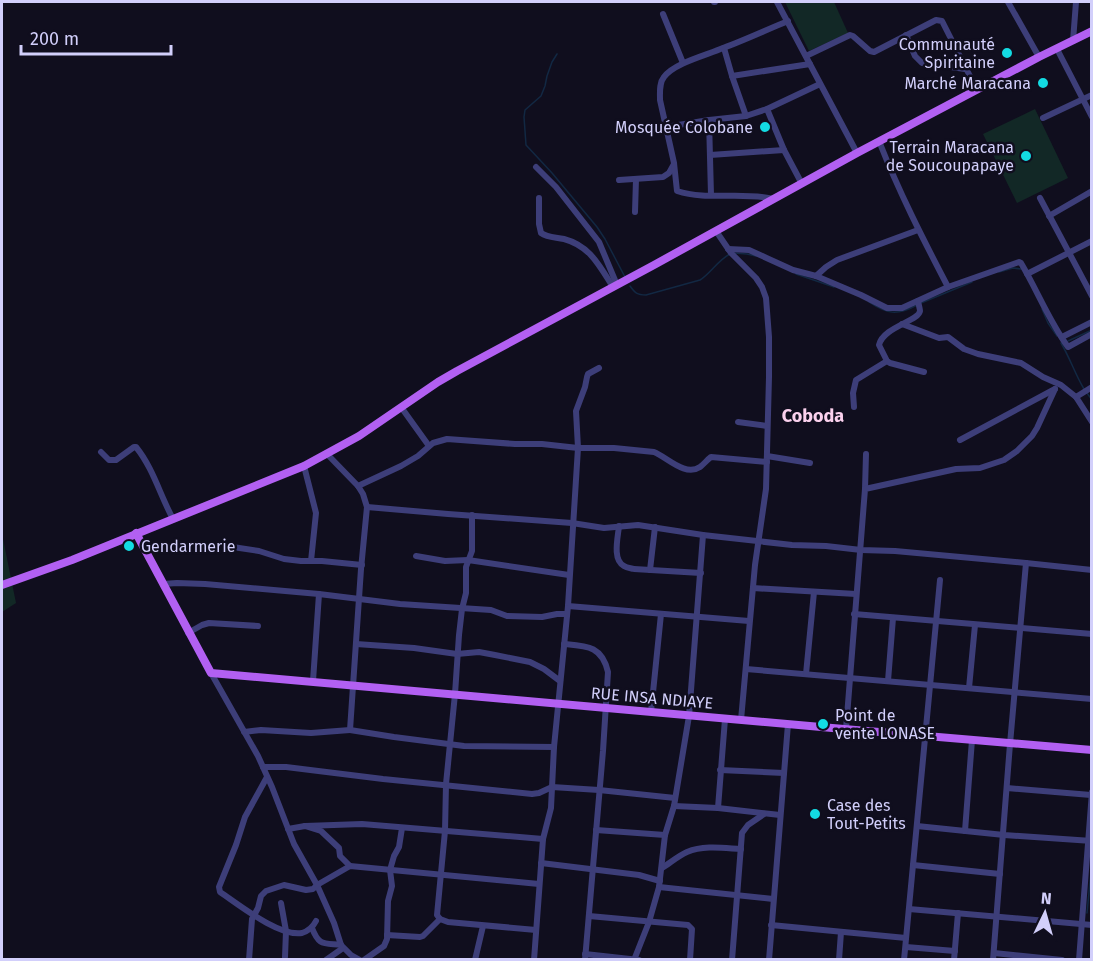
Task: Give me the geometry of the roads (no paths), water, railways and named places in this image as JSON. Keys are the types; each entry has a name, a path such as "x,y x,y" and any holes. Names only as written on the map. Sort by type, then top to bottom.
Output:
{"main road":[{"path":"2,585 51,568 304,466 359,436 438,382 879,141 1092,31"},
{"path":"136,533 211,673"},
{"name":"RUE INSA NDIAYE","path":"211,673 1092,750"}],"street":[{"path":"777,2 857,153"},
{"path":"1073,41 1076,2"},
{"path":"1010,3 1039,57"},
{"path":"663,14 683,63"},
{"path":"806,56 849,35 874,52 936,20 941,20 976,90"},
{"path":"774,199 760,196 711,195 677,191 674,163 660,99 661,82 668,72 683,63 788,21"},
{"path":"906,35 915,56 922,63 965,69"},
{"path":"724,48 746,116"},
{"path":"1056,49 1092,117"},
{"path":"732,76 810,64"},
{"path":"666,127 746,116 767,109 820,84"},
{"path":"1044,118 1092,95"},
{"path":"767,109 784,150 802,184"},
{"path":"709,120 711,195"},
{"path":"879,141 918,230 948,287"},
{"path":"710,155 784,150"},
{"path":"619,180 663,177 669,173 674,163"},
{"path":"536,167 556,187 599,242 615,286"},
{"path":"635,212 636,179"},
{"path":"1049,216 1092,191"},
{"path":"539,198 541,232 547,236 570,241 587,250 615,286"},
{"path":"1040,198 1092,296"},
{"path":"816,276 837,260 918,230"},
{"path":"716,231 728,249 762,287 766,298 769,347 765,499 749,621 741,720"},
{"path":"1027,274 1092,241"},
{"path":"728,249 749,250 801,274 816,276 887,308 902,308 948,287 1021,263 1068,347 1092,334"},
{"path":"918,301 920,313 889,331 880,340 879,345 886,361 924,372"},
{"path":"1062,338 1092,322"},
{"path":"902,324 939,338 948,337 964,349 978,354 1018,362 1076,397 1092,422"},
{"path":"854,407 853,393 856,380 886,361"},
{"path":"534,960 543,839 551,808 568,606 578,448 577,406 588,374 599,368"},
{"path":"960,440 1058,387"},
{"path":"865,489 956,469 980,468 1004,460 1032,436 1058,387"},
{"path":"1076,397 1091,387"},
{"path":"401,407 429,446"},
{"path":"738,422 767,426"},
{"path":"358,486 401,466 429,446 447,439 654,452 686,469 698,468 711,457 810,463"},
{"path":"101,452 109,460 114,461 136,447 152,473 173,519"},
{"path":"327,454 358,486 367,507 350,730"},
{"path":"846,729 861,550 866,454"},
{"path":"304,466 316,513 311,561"},
{"path":"367,507 572,523 604,528 638,525 792,545 895,551 1092,570"},
{"path":"472,515 472,551 465,578 466,592 462,609 446,784 445,831 436,911 440,919 448,922 536,930"},
{"path":"619,526 617,556 619,562 624,566 634,569 700,573"},
{"path":"650,570 655,527"},
{"path":"634,959 649,922 659,884 665,835 674,806 689,716 703,535"},
{"path":"226,546 259,551 284,559 362,565"},
{"path":"416,556 445,561 468,560 569,575"},
{"path":"1026,563 994,956 1062,960"},
{"path":"904,960 940,580"},
{"path":"163,584 205,584 319,594 399,604 491,610 507,616 567,614"},
{"path":"753,588 856,594"},
{"path":"806,674 814,592"},
{"path":"313,681 319,594"},
{"path":"568,606 749,621"},
{"path":"651,712 661,614"},
{"path":"854,614 1092,634"},
{"path":"888,681 893,618"},
{"path":"188,633 209,623 258,626"},
{"path":"969,688 975,625"},
{"path":"356,644 458,654 479,652 530,662 560,681"},
{"path":"564,644 590,647 595,650 606,663 608,672 585,957 639,960"},
{"path":"746,669 1092,699"},
{"path":"211,673 263,767 294,844 334,922 342,947"},
{"path":"718,808 725,719"},
{"path":"769,960 788,724"},
{"path":"244,732 261,730 311,733 350,730 487,747 555,747"},
{"path":"965,831 972,740"},
{"path":"263,767 286,767 532,794 552,787 599,789 675,798"},
{"path":"720,770 784,773"},
{"path":"267,777 245,817 219,887 220,892 254,916 286,931 303,933 312,928 316,921"},
{"path":"1007,788 1091,794 1090,841 1079,960"},
{"path":"674,806 780,815"},
{"path":"732,960 742,833 748,825 764,814"},
{"path":"288,829 305,826 362,824 543,839"},
{"path":"305,826 326,835 339,848 340,856 350,866"},
{"path":"917,826 1090,841"},
{"path":"312,928 319,941 342,947 351,955 362,960 384,946 387,935 388,901 392,886 390,870 399,847 402,828"},
{"path":"596,830 665,835"},
{"path":"662,868 684,854 698,849 708,847 741,849"},
{"path":"541,863 639,875 659,884 773,899"},
{"path":"913,865 1000,874"},
{"path":"249,960 250,925 261,896 266,891 284,885 306,890 313,889 350,866 539,884"},
{"path":"281,903 286,931 285,957"},
{"path":"909,909 1092,925"},
{"path":"954,960 958,913"},
{"path":"589,916 690,926 692,929 690,960"},
{"path":"387,935 420,937 440,919"},
{"path":"771,925 906,938"},
{"path":"475,960 483,926"},
{"path":"839,960 841,932"},
{"path":"326,960 335,956 342,947"},
{"path":"906,947 955,951"}],"waterway":[{"path":"557,54 552,62 541,96 525,110 526,145 597,227 625,277"},
{"path":"734,253 756,256"},
{"path":"630,286 636,293 646,295 700,280 730,254"},
{"path":"999,272 1013,268 1021,269"},
{"path":"796,274 834,287"},
{"path":"921,303 972,282"},
{"path":"869,302 892,312 904,311 917,305"},
{"path":"1042,309 1057,336"},
{"path":"1068,341 1092,330"},
{"path":"1061,343 1084,389"},
{"path":"1087,393 1092,400"},
{"path":"1087,913 1092,862"}],"place":[{"name":"Communauté Spiritaine","path":"1007,53"},
{"name":"Marché Maracana","path":"1043,83"},
{"name":"Mosquée Colobane","path":"765,127"},
{"name":"Terrain Maracana de Soucoupapaye","path":"1026,156"},
{"name":"Gendarmerie","path":"129,546"},
{"name":"Point de vente LONASE","path":"823,724"},
{"name":"Case des Tout-Petits","path":"815,814"}],"district":[{"name":"Coboda","path":"813,416"}]}
